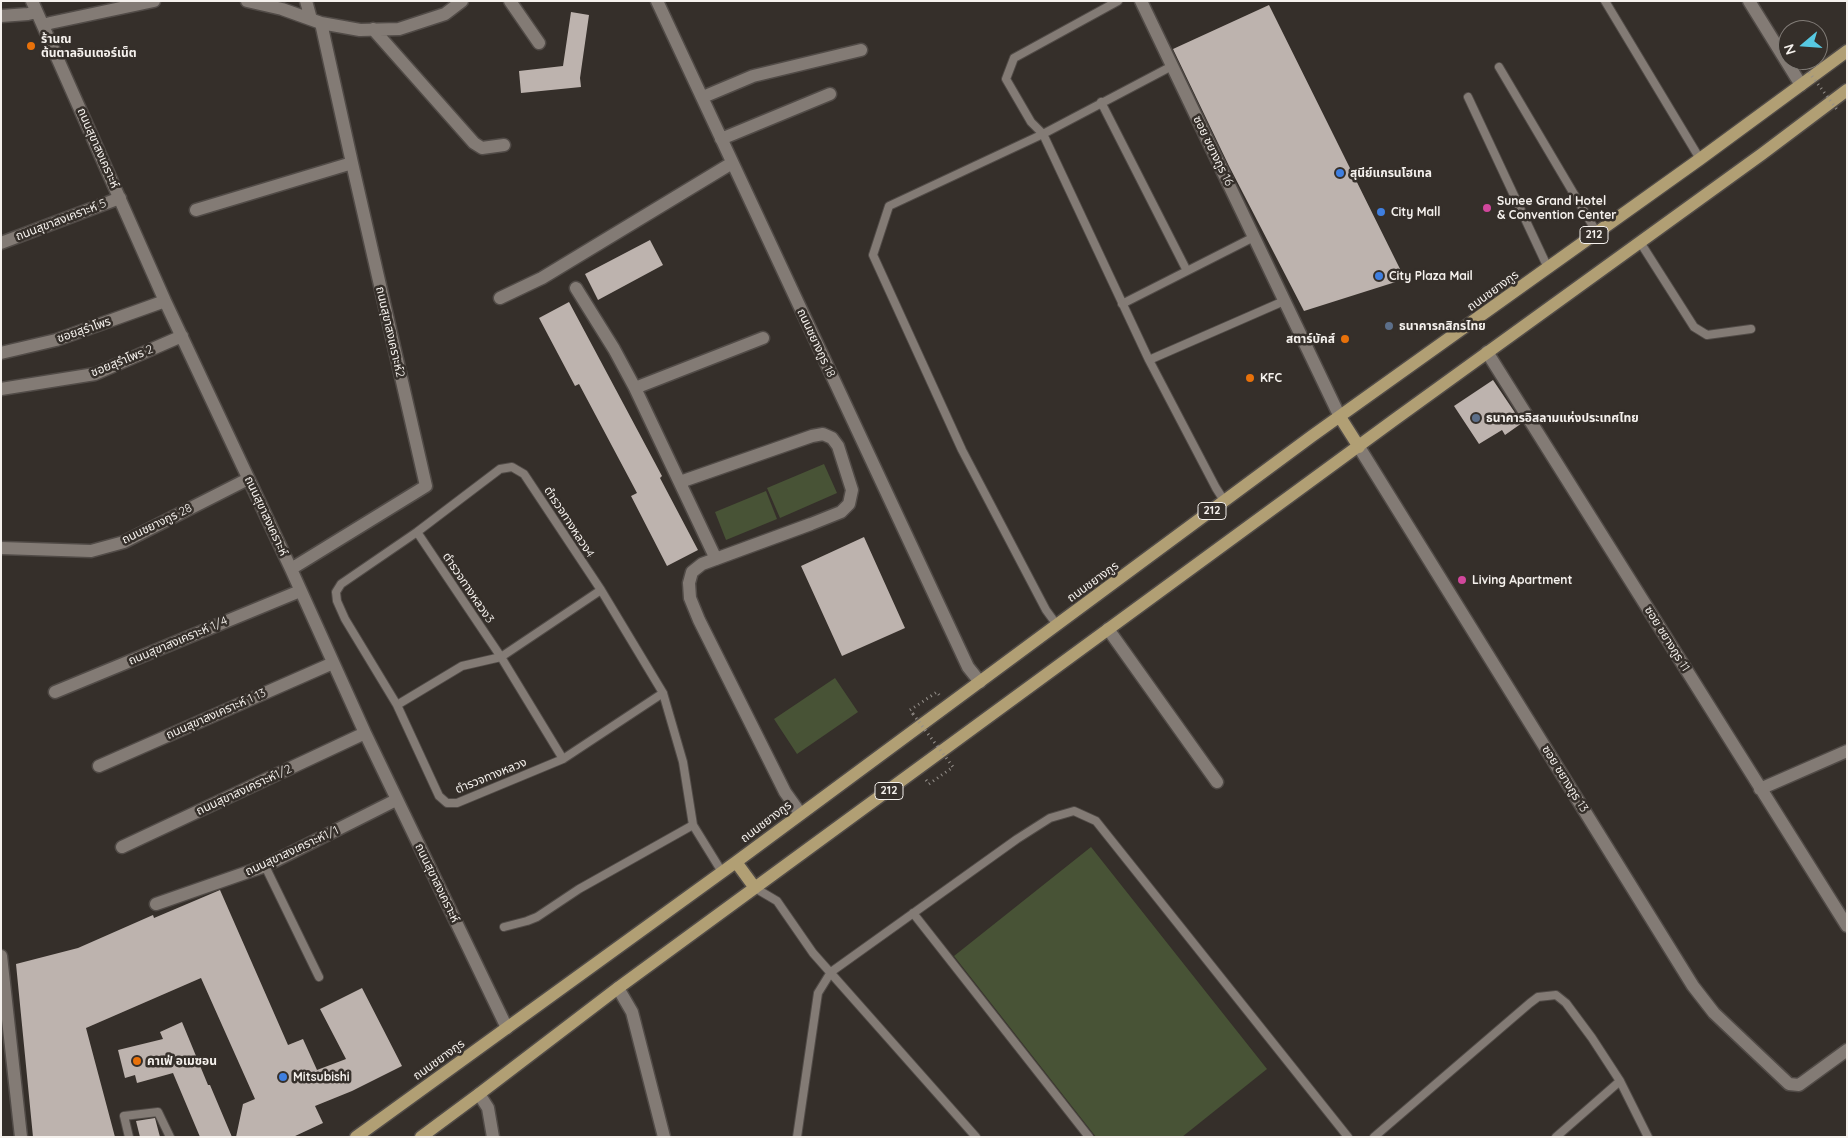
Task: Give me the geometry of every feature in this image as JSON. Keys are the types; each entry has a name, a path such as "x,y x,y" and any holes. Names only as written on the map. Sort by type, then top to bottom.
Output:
{"main road":[{"name":"ถนนชยางกูร","path":"356,1137 736,862 1312,436 1700,159 1847,51"},
{"name":"212","path":"421,1137 618,988 1487,352 1762,154 1847,90"},
{"path":"1340,417 1359,447"},
{"path":"736,862 755,888"}],"street":[{"path":"42,26 154,1"},
{"path":"247,1 281,5 316,21 360,30 398,28 445,14 462,1"},
{"name":"ถนนสุขาสงเคราะห์2","path":"291,569 426,486 352,163 316,21 306,1"},
{"path":"510,1 538,43"},
{"name":"ถนนชยางกูร 18","path":"657,1 968,667 980,682"},
{"name":"ซอย ชยางกูร 16","path":"1141,1 1340,417"},
{"path":"1749,1 1801,85"},
{"path":"1,16 28,14 34,6"},
{"name":"ถนนสุขาสงเคราะห์","path":"34,6 165,301 291,569 396,800 507,1028"},
{"path":"373,29 474,143 482,148 504,144"},
{"path":"702,97 753,76 861,50"},
{"path":"721,139 830,94"},
{"path":"196,210 352,163"},
{"path":"500,298 542,278 732,163"},
{"name":"ถนนสุขาสงเคราะห์ 5","path":"1,243 120,198"},
{"path":"576,288 614,349 635,388 716,558"},
{"name":"ชอยสุรำโพร","path":"1,353 56,340 165,301"},
{"name":"ชอยสุรำโพร 2","path":"1,389 95,374 182,336"},
{"path":"635,388 762,338"},
{"name":"ซอย ชยางกูร 11","path":"1487,352 1847,926"},
{"path":"680,482 817,435 823,434 832,438 838,446 852,490 849,504 841,512 702,564 692,572 688,584 690,598 786,792 800,813"},
{"name":"ซอย ชยางกูร 13","path":"1359,447 1694,986 1714,1013 1789,1084 1799,1085 1847,1050"},
{"name":"ถนนชยางกูร 28","path":"1,548 91,552 124,542 248,479"},
{"name":"ถนนสุขาสงเคราะห์ 1/4","path":"56,692 300,591"},
{"path":"1108,629 1217,782"},
{"name":"ถนนสุขาสงเคราะห์ 1 13","path":"99,766 333,663"},
{"name":"ถนนสุขาสงเคราะห์1/2","path":"122,847 365,733"},
{"path":"1760,789 1847,752"},
{"name":"ถนนสุขาสงเคราะห์1/1","path":"156,904 265,866 396,800"},
{"path":"1,956 21,1137"},
{"path":"618,988 632,1012 664,1137"},
{"path":"480,1094 488,1108 493,1137"}],"lane":[{"path":"1118,1 1014,58 1006,79 1031,122 1043,134 1149,360 1225,502"},
{"path":"1605,1 1700,159"},
{"path":"1057,625 1046,610 962,450 873,255 889,206 1043,134 1172,66"},
{"path":"1499,68 1597,233"},
{"path":"1468,97 1548,268"},
{"path":"1101,102 1187,271"},
{"path":"1122,304 1254,237"},
{"path":"1640,242 1694,327 1707,336 1751,329"},
{"path":"1149,360 1284,301"},
{"name":"ตำรวจทางหลวง4","path":"417,532 500,469 512,467 524,474 601,590"},
{"name":"ตำรวจทางหลวง3","path":"417,532 501,657"},
{"name":"ตำรวจทางหลวง","path":"417,532 341,584 336,592 337,601 345,619 397,705 439,796 447,803 457,803 563,759 663,693"},
{"path":"397,705 462,666 501,657 601,590 663,693 684,762 693,825 722,872"},
{"path":"501,657 563,759"},
{"path":"797,1137 818,993 831,972 1017,839 1050,818 1074,811 1096,821 1348,1137"},
{"path":"504,927 537,917 586,885 693,825"},
{"path":"265,866 319,977"},
{"path":"755,888 777,901 813,953 976,1137"},
{"path":"913,913 1089,1137"},
{"path":"1374,1137 1530,1003 1538,997 1546,995 1556,995 1566,1002 1592,1038 1620,1082 1648,1137"},
{"path":"1556,1137 1620,1082"},
{"path":"129,1137 124,1116 158,1112 170,1137"}],"path":[{"path":"1807,70 1838,111"},
{"path":"929,784 953,767 910,710 937,692"}],"green space":[{"path":"824,464 837,493 780,518 767,488"},
{"path":"766,491 777,519 726,540 715,512"},
{"path":"835,678 858,712 797,754 774,719"},
{"path":"1091,847 1267,1069 1182,1137 1096,1137 954,956"}],"building":[{"path":"1269,5 1405,279 1304,311 1229,166 1173,49"},
{"path":"571,12 589,15 580,78 581,87 521,93 519,71 563,66"},
{"path":"650,240 663,265 598,300 585,274"},
{"path":"569,302 662,476 660,478 698,550 667,566 631,496 637,493 579,384 575,386 539,318"},
{"path":"1493,380 1522,423 1505,435 1502,430 1479,444 1454,406"},
{"path":"864,537 905,628 842,656 801,566"},
{"path":"220,890 288,1045 303,1039 317,1070 346,1059 320,1009 362,988 402,1066 352,1091 315,1106 323,1123 293,1137 236,1137 243,1104 255,1099 201,978 86,1028 115,1137 33,1137 16,964 78,948 153,915 154,918"},
{"path":"182,1022 232,1137 200,1137 173,1073 137,1083 135,1075 125,1078 118,1050 163,1039 160,1032"},
{"path":"155,1118 160,1137 140,1137 136,1121"}],"place":[{"name":"ร้านณ ต้นตาลอินเตอร์เน็ต","path":"31,46"},
{"name":"สุนีย์แกรนโฮเทล","path":"1340,173"},
{"name":"Sunee Grand Hotel & Convention Center","path":"1487,208"},
{"name":"City Mall","path":"1381,212"},
{"name":"City Plaza Mail","path":"1379,276"},
{"name":"ธนาคารกสิกรไทย","path":"1389,326"},
{"name":"สตาร์บัคส์","path":"1345,339"},
{"name":"KFC","path":"1250,378"},
{"name":"ธนาคารอิสลามแห่งประเทศไทย","path":"1476,418"},
{"name":"Living Apartment","path":"1462,580"},
{"name":"คาเฟ่ อเมซอน","path":"137,1061"},
{"name":"Mitsubishi","path":"283,1077"}]}
